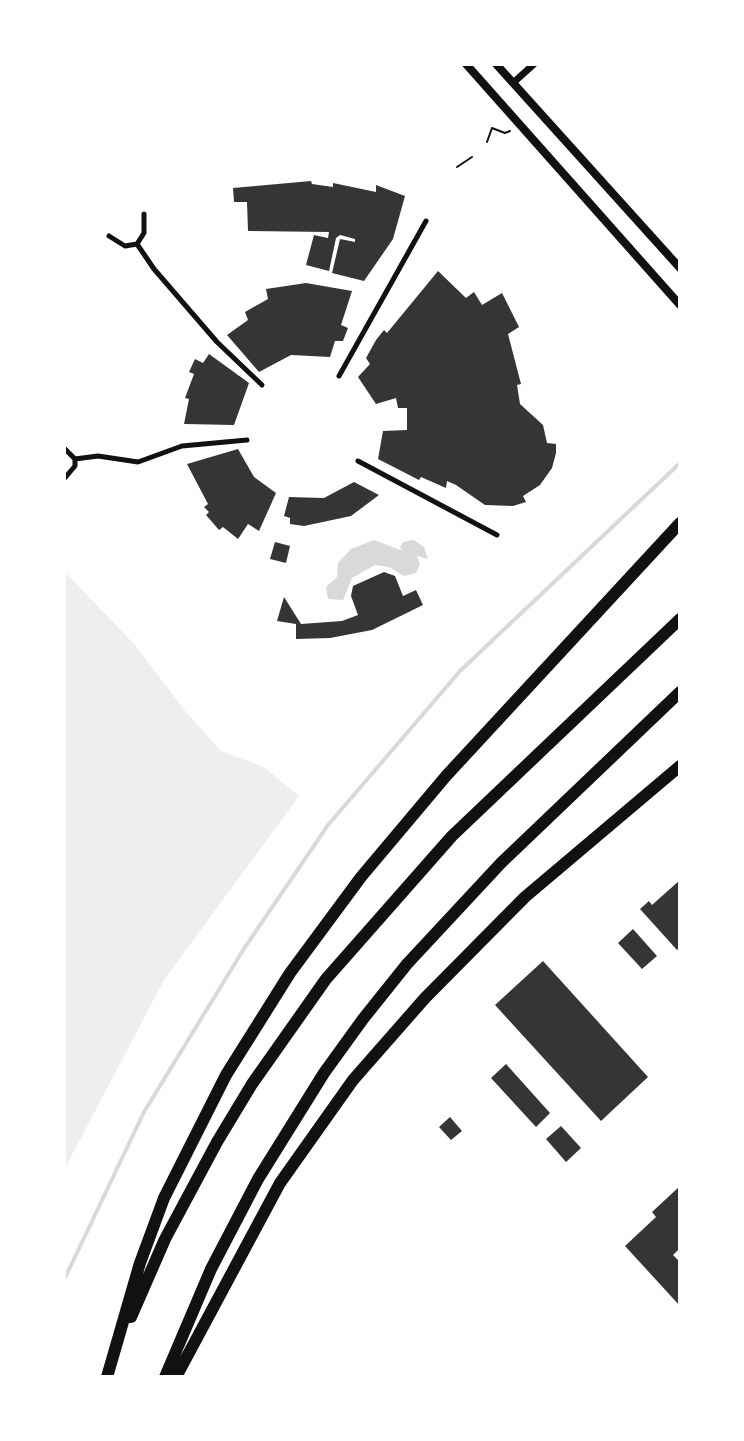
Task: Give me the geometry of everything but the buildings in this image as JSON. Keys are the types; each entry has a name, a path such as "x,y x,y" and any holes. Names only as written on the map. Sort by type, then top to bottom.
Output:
{"highway":[{"path":"108,1377 140,1263 164,1198 226,1075 283,983 318,931 410,817 680,523"},
{"path":"108,1377 133,1311 189,1192 252,1084 326,979 452,836 680,619"},
{"path":"165,1377 211,1269 258,1179 324,1073 363,1019 407,964 501,863 680,692"},
{"path":"176,1377 274,1194 353,1080 416,1007 525,897 680,766"}],"street":[{"path":"466,64 680,305"},
{"path":"496,64 680,268"},
{"path":"513,83 534,64"},
{"path":"109,236 125,246 137,244 144,233 144,214"},
{"path":"339,376 426,221"},
{"path":"137,244 154,269 217,342 262,385"},
{"path":"75,459 98,456 138,462 182,446 247,440"},
{"path":"64,448 75,459 75,466 64,479"},
{"path":"358,461 497,535"}],"path":[{"path":"487,142 492,128 505,133 511,129"},
{"path":"457,167 472,157"}],"shaded area":[{"path":"374,540 403,551 400,548 403,542 414,540 424,547 428,559 417,556 420,564 416,573 404,576 389,567 375,565 352,578 343,600 328,599 326,587 337,577 338,563 351,549"},
{"path":"64,571 135,645 186,712 221,751 264,767 299,796 164,980 64,1170"}],"waterway":[{"path":"64,1280 144,1112 245,947 328,825 460,671 680,463"}]}
